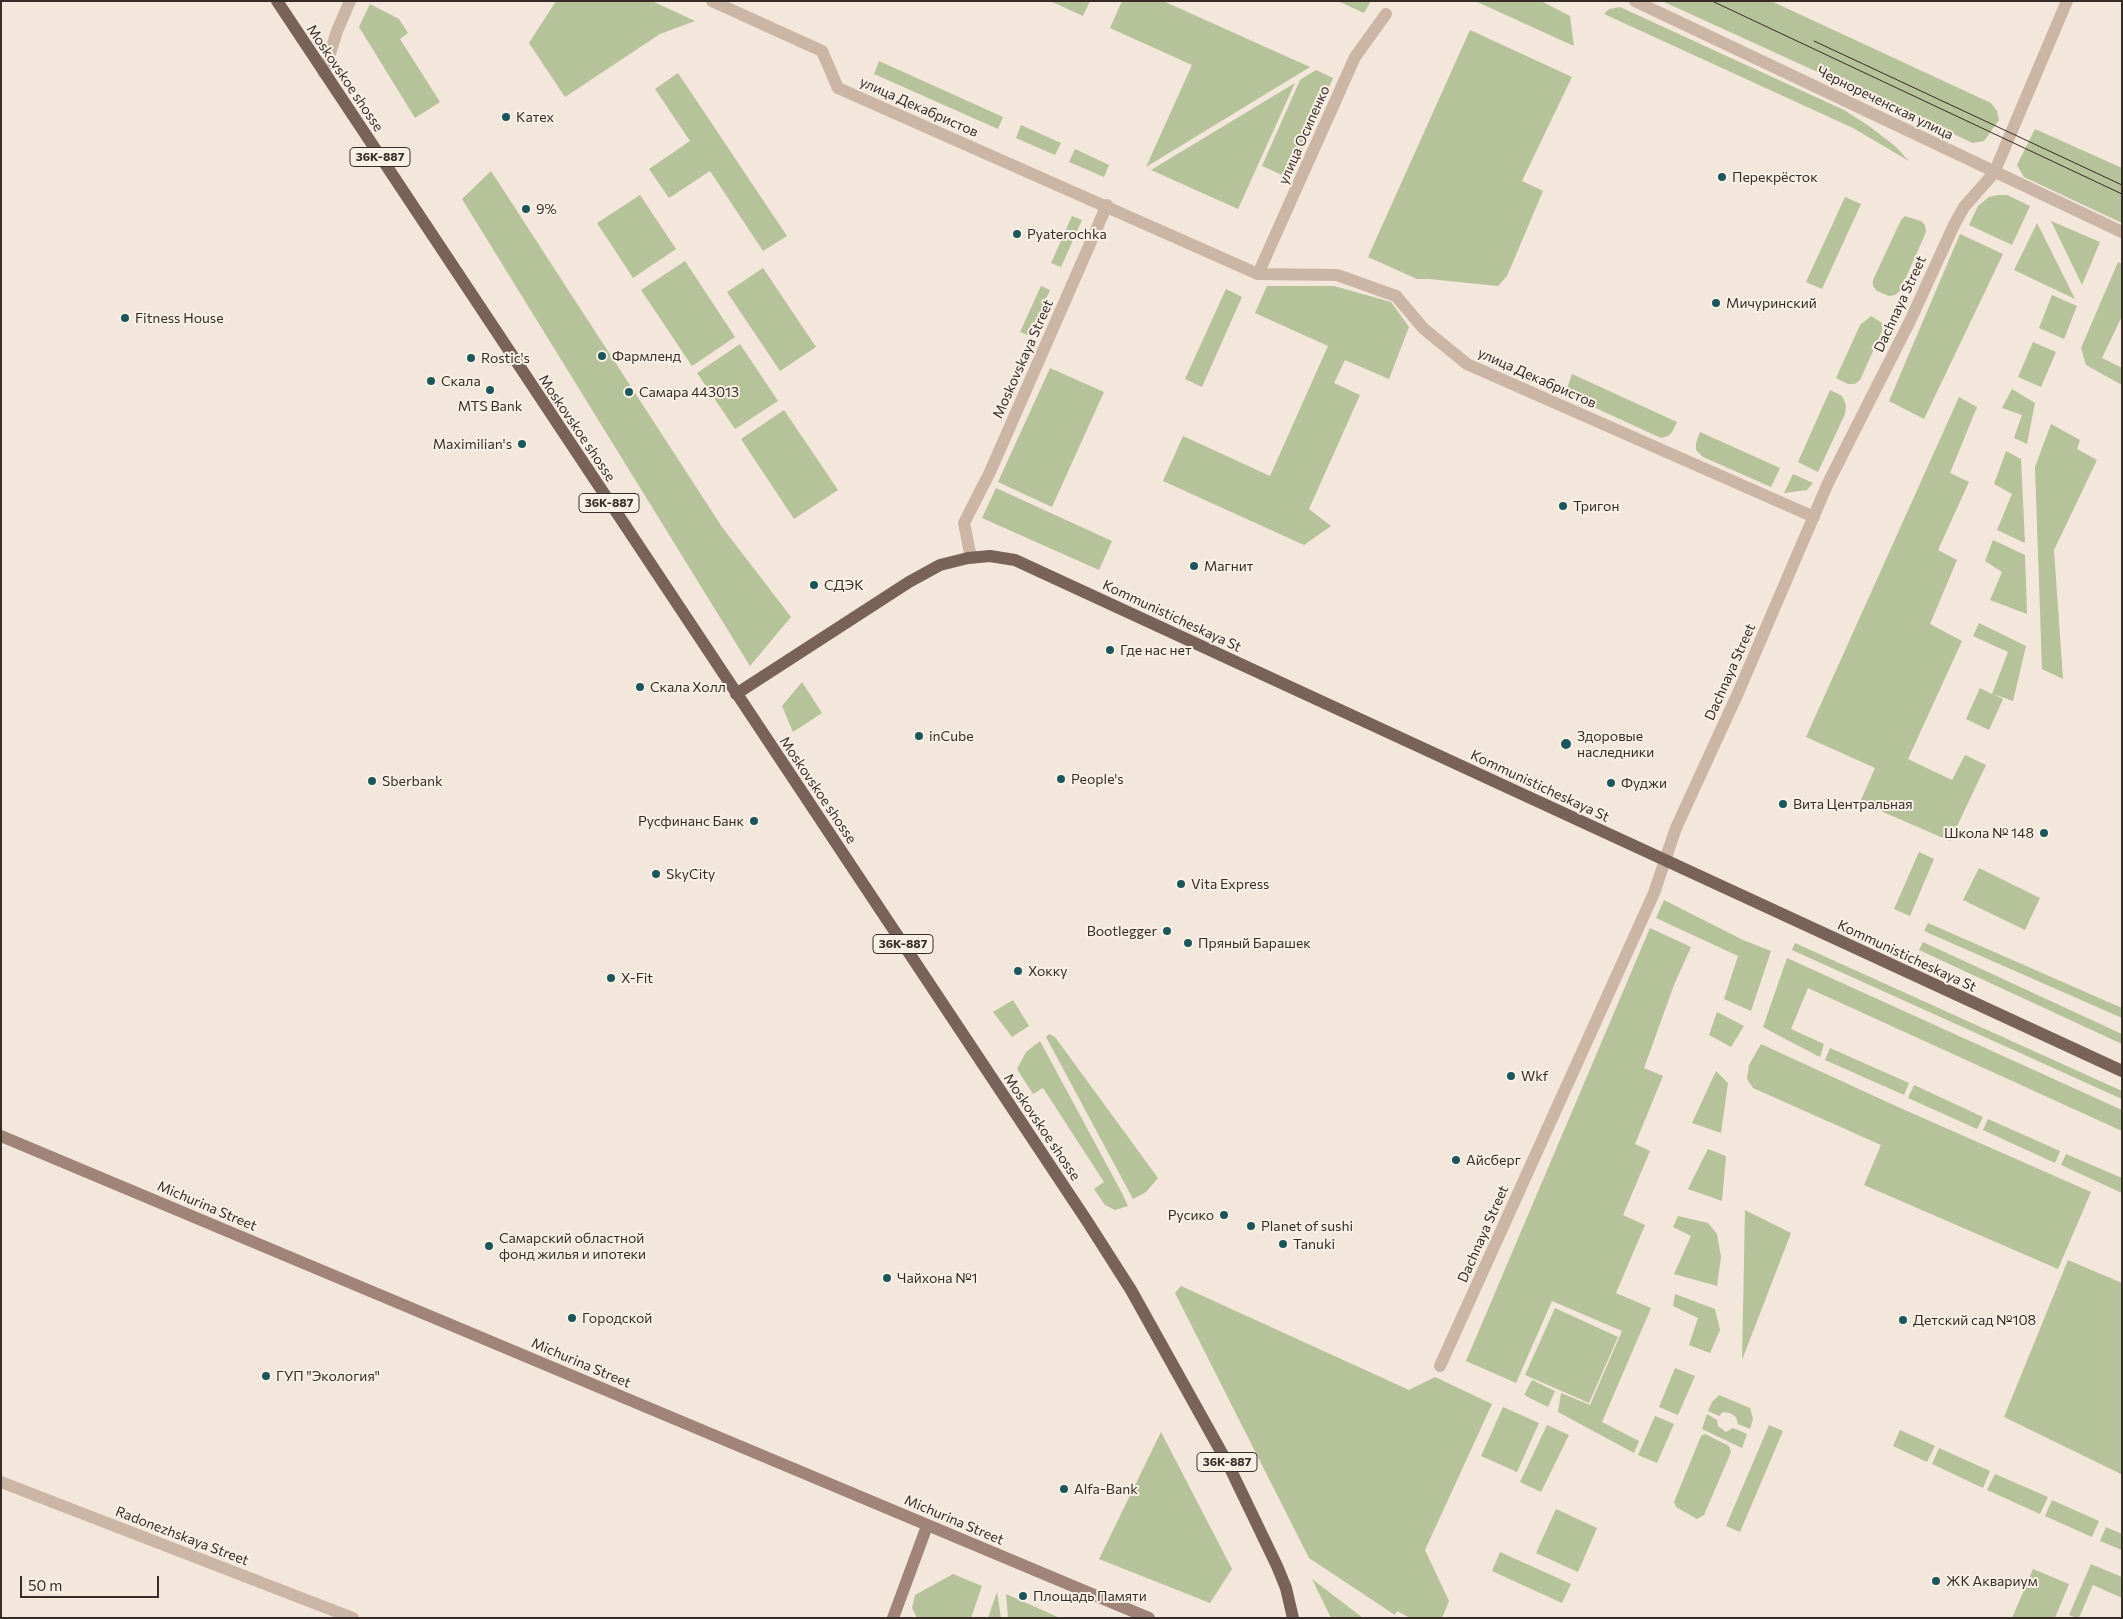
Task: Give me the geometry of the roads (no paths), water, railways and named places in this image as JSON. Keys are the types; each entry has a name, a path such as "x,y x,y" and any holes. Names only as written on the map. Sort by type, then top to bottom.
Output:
{"main road":[{"name":"Moskovskoe shosse","path":"277,1 1131,1290 1228,1464 1277,1566 1286,1588 1294,1618"},
{"name":"Kommunisticheskaya St","path":"736,694 909,582 940,565 971,558 995,556 1015,560 2122,1071"},
{"name":"Michurina Street","path":"1,1136 1148,1618"},
{"path":"893,1618 927,1526"}],"street":[{"path":"324,73 337,31 350,1"},
{"name":"улица Декабристов","path":"712,1 822,51 838,88 1258,274 1337,275 1396,296 1424,329 1467,364 1814,517"},
{"name":"Чернореченская улица","path":"1635,1 1994,173 2122,232"},
{"name":"Dachnaya Street","path":"1440,1366 1654,893 1676,828 1738,693 1828,484 1910,321 1954,225 1964,207 1994,173 2067,1"},
{"name":"улица Осипенко","path":"1258,274 1355,58 1386,14"},
{"name":"Moskovskaya Street","path":"971,558 964,523 990,472 1107,206"},
{"name":"Radonezhskaya Street","path":"1,1482 353,1618"}],"tram line":[{"path":"1712,1 2122,194"},
{"path":"1814,41 2122,185"}],"place":[{"name":"Катех","path":"506,117"},
{"name":"Перекрёсток","path":"1722,177"},
{"name":"9%","path":"526,209"},
{"name":"Pyaterochka","path":"1017,234"},
{"name":"Мичуринский","path":"1716,303"},
{"name":"Fitness House","path":"125,318"},
{"name":"Фармленд","path":"602,356"},
{"name":"Rostic's","path":"471,358"},
{"name":"Скала","path":"431,381"},
{"name":"MTS Bank","path":"490,390"},
{"name":"Самара 443013","path":"629,392"},
{"name":"Maximilian's","path":"522,444"},
{"name":"Тригон","path":"1563,506"},
{"name":"Магнит","path":"1194,566"},
{"name":"СДЭК","path":"814,585"},
{"name":"Где нас нет","path":"1110,650"},
{"name":"Скала Холл","path":"640,687"},
{"name":"inCube","path":"919,736"},
{"name":"Здоровые наследники","path":"1566,744"},
{"name":"People's","path":"1061,779"},
{"name":"Sberbank","path":"372,781"},
{"name":"Фуджи","path":"1611,783"},
{"name":"Вита Центральная","path":"1783,804"},
{"name":"Русфинанс Банк","path":"754,821"},
{"name":"Школа № 148","path":"2044,833"},
{"name":"SkyCity","path":"656,874"},
{"name":"Vita Express","path":"1181,884"},
{"name":"Bootlegger","path":"1167,931"},
{"name":"Пряный Барашек","path":"1188,943"},
{"name":"Хокку","path":"1018,971"},
{"name":"X-Fit","path":"611,978"},
{"name":"Wkf","path":"1511,1076"},
{"name":"Айсберг","path":"1456,1160"},
{"name":"Русико","path":"1224,1215"},
{"name":"Planet of sushi","path":"1251,1226"},
{"name":"Tanuki","path":"1283,1244"},
{"name":"Самарский областной фонд жилья и ипотеки","path":"489,1246"},
{"name":"Чайхона №1","path":"887,1278"},
{"name":"Городской","path":"572,1318"},
{"name":"Детский сад №108","path":"1903,1320"},
{"name":"ГУП \"Экология\"","path":"266,1376"},
{"name":"Alfa-Bank","path":"1064,1489"},
{"name":"ЖК Аквариум","path":"1936,1581"},
{"name":"Площадь Памяти","path":"1023,1596"}]}
